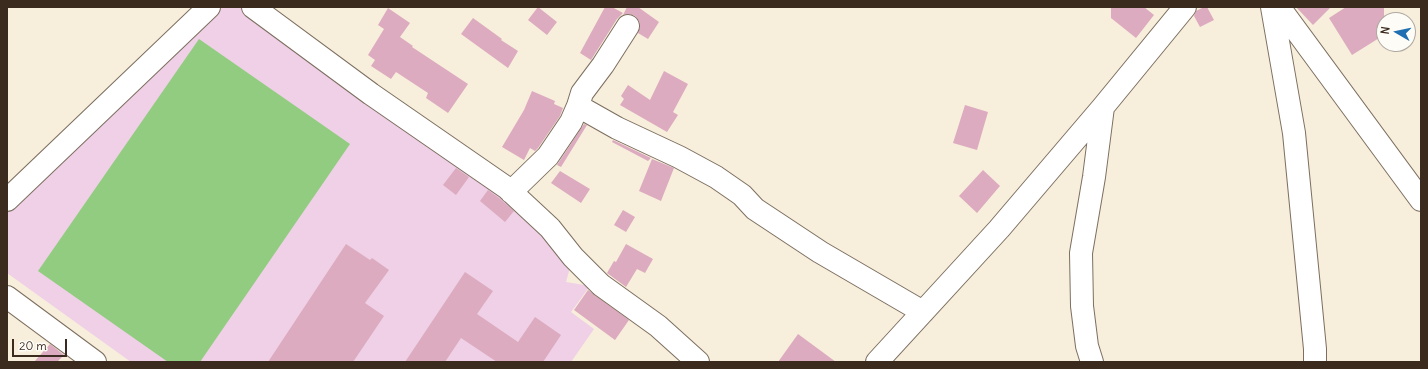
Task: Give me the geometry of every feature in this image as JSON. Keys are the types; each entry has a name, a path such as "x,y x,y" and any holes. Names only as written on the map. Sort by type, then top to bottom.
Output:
{"street":[{"path":"7,200 209,7"},
{"path":"252,7 371,94 511,192 550,228 573,257 601,285 658,326 698,362"},
{"path":"877,362 999,229 1103,107 1185,7"},
{"path":"1272,7 1294,133 1315,362"},
{"path":"1279,7 1421,200"},
{"path":"511,192 548,156 571,122 582,93 603,65 628,26"},
{"path":"578,106 617,128 679,157 716,177 742,195 755,209 820,252 923,312"},
{"path":"1092,362 1087,346 1082,306 1080,253 1095,169 1103,107"},
{"path":"7,297 95,362"}],"shaded area":[{"path":"209,7 253,7 511,192 573,257 566,282 590,286 571,312 594,329 571,362 131,362 7,273 7,200"}],"green space":[{"path":"199,39 350,144 200,362 168,362 38,271"}],"building":[{"path":"538,7 557,22 547,35 528,20"},
{"path":"605,7 612,7 623,13 617,19 591,60 580,53"},
{"path":"627,7 638,7 659,22 648,39 638,33 640,26 639,21 635,16 629,14 623,15"},
{"path":"1111,7 1144,7 1154,15 1136,38 1111,18"},
{"path":"1207,7 1214,20 1200,27 1194,16 1196,11"},
{"path":"1296,7 1331,7 1313,25"},
{"path":"1346,7 1384,7 1384,12 1376,12 1376,40 1352,55 1329,18"},
{"path":"388,8 410,23 400,37 413,46 412,47 468,84 448,113 426,98 428,93 396,72 391,79 371,66 375,60 368,55 384,29 378,25"},
{"path":"473,18 518,51 508,68 461,34"},
{"path":"664,71 688,84 673,112 678,115 667,132 620,105 624,99 621,96 628,85 650,100"},
{"path":"532,91 555,101 554,104 563,108 560,116 538,148 535,151 530,148 524,160 502,147 524,110"},
{"path":"965,105 988,112 977,150 953,143"},
{"path":"584,124 587,125 561,167 557,165"},
{"path":"613,140 651,158 648,161 612,142"},
{"path":"652,159 674,168 661,201 639,191"},
{"path":"456,168 469,177 456,195 443,185"},
{"path":"983,170 1000,186 977,213 959,196"},
{"path":"560,171 590,189 581,203 551,183"},
{"path":"488,190 514,211 505,222 480,201"},
{"path":"623,210 635,217 626,232 614,225"},
{"path":"346,244 370,260 372,258 389,270 365,303 384,316 353,362 268,362"},
{"path":"626,244 653,259 645,273 637,269 626,287 607,273 614,261 616,262"},
{"path":"465,272 493,291 477,314 518,342 535,317 561,335 543,362 497,362 461,338 445,362 405,362"},
{"path":"588,290 629,320 615,340 574,310"},
{"path":"798,334 836,362 778,362"},
{"path":"50,344 64,355 57,362 34,362"}]}
